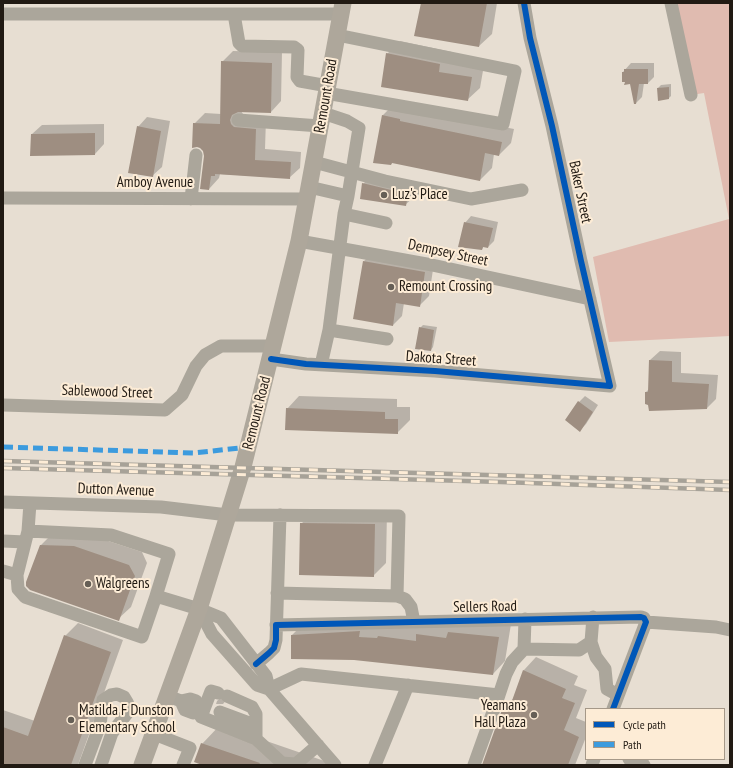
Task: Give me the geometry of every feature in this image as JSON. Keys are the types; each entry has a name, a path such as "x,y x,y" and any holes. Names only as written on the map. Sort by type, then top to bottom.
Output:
{"main road":[{"name":"Remount Road","path":"142,765 154,734 174,699 198,609 243,467 299,241 342,9"}],"street":[{"name":"Baker Street","path":"524,3 530,38 552,126 610,386"},
{"path":"671,3 691,95"},
{"path":"3,14 78,8 214,8 234,14 342,9"},
{"path":"234,14 239,43 242,46 294,47 298,50 297,77 300,81 327,90 503,124 515,71 337,35"},
{"path":"238,120 347,121 359,128 344,214 329,330 321,365"},
{"path":"191,199 196,154"},
{"path":"314,162 385,181 471,199 522,190"},
{"name":"Amboy Avenue","path":"3,198 191,199 308,193 348,196"},
{"path":"344,214 386,223"},
{"name":"Dempsey Street","path":"299,241 432,265 590,299"},
{"path":"329,330 387,339"},
{"name":"Sablewood Street","path":"3,405 165,410 182,395 196,366 205,355 221,346 272,353"},
{"name":"Dakota Street","path":"272,353 321,365 435,371 610,386"},
{"name":"Dutton Avenue","path":"3,502 161,507 228,515 398,516 397,596"},
{"path":"3,541 26,536 111,535 169,554 142,637 25,597 18,589 18,575 26,536 30,503"},
{"path":"256,664 274,648 276,640 280,515"},
{"path":"3,571 18,575"},
{"path":"277,593 397,596 405,600 411,607 414,622"},
{"path":"156,596 221,618 266,676 269,689 335,765"},
{"path":"198,609 212,634 257,685 269,689 301,674 499,695"},
{"name":"Sellers Road","path":"276,625 638,616 644,618 646,622 716,627 730,630"},
{"path":"593,618 591,642 596,657 605,669 608,689 618,695"},
{"path":"474,765 506,674 512,662 524,649 525,619"},
{"path":"613,708 646,622"},
{"path":"524,649 579,650 591,642"},
{"path":"375,765 408,685"},
{"path":"256,739 256,714 252,707 211,690 208,710 201,717 256,739 282,763 296,764 318,745"},
{"path":"85,765 100,725 103,700 111,695 117,694 124,697 129,707 128,712 112,733 101,765"},
{"path":"174,699 185,710 193,713 208,710 255,726"},
{"path":"154,734 190,748 183,765"},
{"path":"632,760 644,765"}],"shaded area":[{"path":"671,3 730,3 730,336 609,342 593,257 729,219 704,93 691,95"}],"building":[{"path":"421,3 487,3 479,47 414,36"},
{"path":"386,53 440,64 439,72 472,77 468,101 381,87"},
{"path":"221,61 272,63 271,113 238,112 232,115 230,120 234,127 256,129 255,160 291,162 290,179 215,174 215,176 211,176 209,190 200,189 204,156 203,151 200,148 192,148 193,123 220,124"},
{"path":"624,69 648,69 648,84 639,84 636,104 634,104 630,84 624,85 625,82 622,82 622,72 624,72"},
{"path":"669,87 669,99 658,101 657,88"},
{"path":"382,115 400,119 400,121 502,142 499,156 485,153 480,181 392,163 391,165 373,163"},
{"path":"137,126 161,131 153,177 128,173"},
{"path":"95,133 95,155 30,156 31,134"},
{"name":"Luz's Place","path":"362,183 408,194 406,206 360,199"},
{"path":"464,222 493,228 488,248 483,247 482,250 458,247"},
{"name":"Remount Crossing","path":"363,261 425,272 420,307 396,303 393,326 353,319"},
{"path":"419,327 434,330 431,351 415,349"},
{"path":"649,360 672,361 672,382 709,384 707,409 649,411 648,405 645,404 645,392 648,392"},
{"path":"578,401 593,412 580,432 565,420"},
{"path":"286,408 385,412 385,419 398,419 398,434 285,430"},
{"path":"300,523 375,524 374,577 299,575"},
{"name":"Walgreens","path":"40,545 74,546 129,565 135,576 119,621 30,590 26,586 26,582"},
{"name":"Yeamans Hall Plaza","path":"360,631 359,637 377,638 378,636 416,641 416,634 446,638 448,632 499,637 493,675 354,660 291,659 291,635"},
{"path":"64,635 111,652 71,765 3,765 3,727 28,736"},
{"name":"Yeamans Hall Plaza","path":"523,670 566,689 562,698 575,703 564,730 579,737 568,765 482,765 503,707 509,709"},
{"path":"201,743 260,763 259,765 202,765 194,762"}],"railway":[{"path":"3,461 730,482"},
{"path":"3,468 730,490"}],"marked path":[{"path":"3,447 194,453 248,447"}],"cycle path":[{"path":"271,359 306,364 435,371 610,386 552,126 530,38 524,3"},
{"path":"256,664 274,648 276,640 276,625 641,617 644,618 646,622 613,708"}],"place":[{"name":"Luz's Place","path":"384,195"},
{"name":"Remount Crossing","path":"391,287"},
{"name":"Walgreens","path":"88,584"},
{"name":"Yeamans Hall Plaza","path":"534,715"},
{"name":"Matilda F Dunston Elementary School","path":"71,720"}]}
